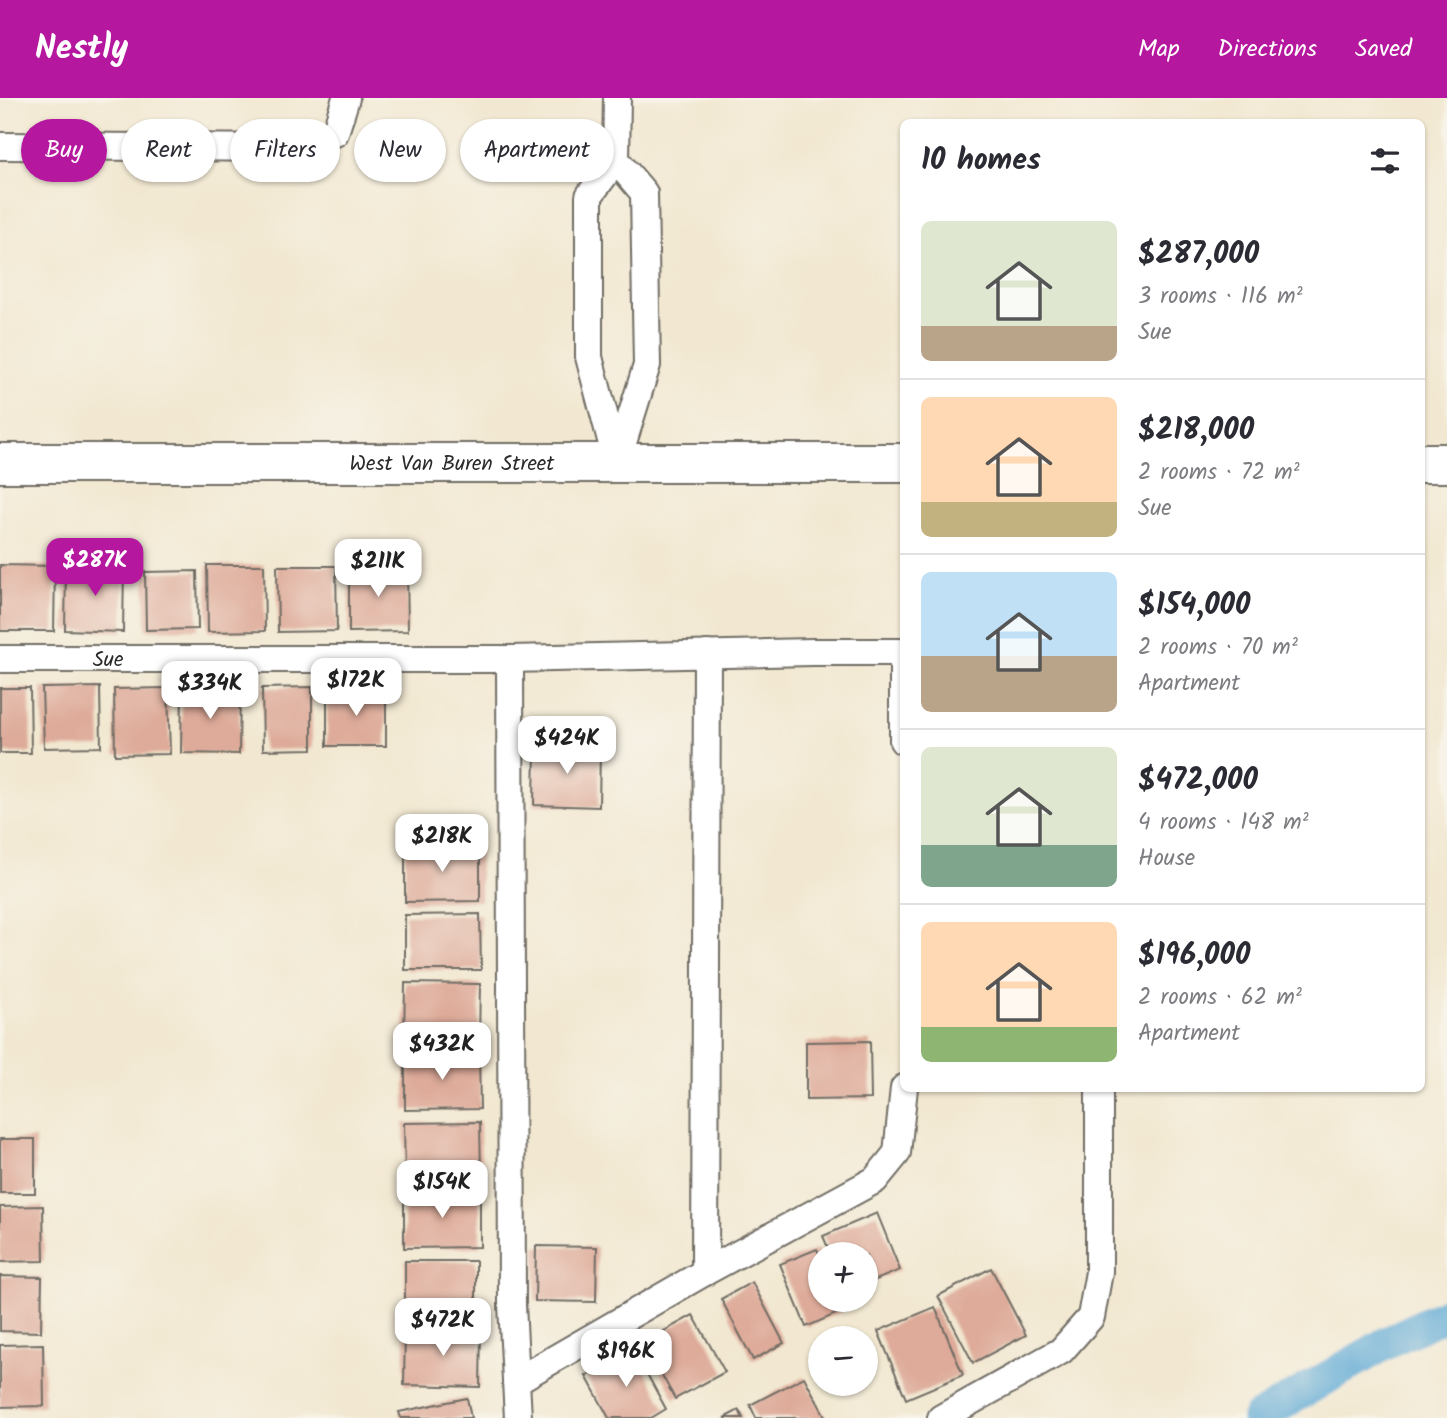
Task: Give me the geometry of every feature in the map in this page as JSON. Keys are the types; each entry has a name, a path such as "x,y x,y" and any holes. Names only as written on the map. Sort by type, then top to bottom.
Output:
{"main road":[{"name":"West Van Buren Street","path":"0,463 900,463"},
{"path":"1425,463 1447,463"}],"street":[{"path":"0,146 284,148 335,133 346,98"},
{"path":"617,98 616,160 589,197 589,358 617,463"},
{"path":"616,160 644,193 647,365 617,463"},
{"name":"Sue","path":"0,659 510,659 900,652"},
{"path":"705,1272 707,654"},
{"path":"510,659 512,1305 518,1418"},
{"path":"516,1381 705,1272 876,1180 897,1153 904,1092"},
{"path":"941,1418 1061,1351 1091,1317 1099,1272 1100,1092"}],"building":[{"path":"66,564 124,566 123,632 65,630"},
{"path":"0,565 55,566 54,631 0,631"},
{"path":"207,565 264,565 265,631 208,632"},
{"path":"277,566 336,566 337,631 278,632"},
{"path":"407,566 408,631 349,632 349,567"},
{"path":"197,571 198,629 146,630 145,572"},
{"path":"100,687 101,747 44,748 42,688"},
{"path":"312,687 312,749 263,750 262,688"},
{"path":"0,688 30,688 31,753 0,753"},
{"path":"168,688 170,754 115,755 114,689"},
{"path":"182,688 240,689 239,754 181,753"},
{"path":"327,689 386,690 386,746 327,746"},
{"path":"535,746 600,748 599,807 534,805"},
{"path":"405,846 480,846 480,901 405,902"},
{"path":"480,914 481,970 405,970 405,915"},
{"path":"405,983 480,984 479,1041 404,1040"},
{"path":"870,1041 871,1099 806,1100 806,1042"},
{"path":"479,1054 480,1109 405,1110 405,1055"},
{"path":"480,1122 481,1177 405,1179 404,1123"},
{"path":"0,1139 35,1139 35,1193 0,1193"},
{"path":"404,1192 480,1192 480,1247 404,1248"},
{"path":"43,1206 44,1261 0,1262 0,1207"},
{"path":"877,1213 900,1270 878,1279 878,1242 826,1242 823,1236"},
{"path":"536,1246 597,1247 596,1302 535,1301"},
{"path":"808,1253 808,1312 841,1312 806,1327 780,1264"},
{"path":"405,1261 476,1261 476,1314 405,1314"},
{"path":"991,1268 1026,1335 973,1363 938,1296"},
{"path":"0,1276 42,1277 41,1332 0,1331"},
{"path":"752,1282 784,1343 753,1360 721,1299"},
{"path":"935,1307 963,1375 906,1399 878,1331"},
{"path":"693,1315 725,1372 675,1399 644,1342"},
{"path":"405,1330 481,1331 480,1387 404,1385"},
{"path":"43,1344 44,1406 0,1407 0,1345"},
{"path":"634,1350 666,1409 651,1418 609,1418 586,1376"},
{"path":"804,1377 808,1384 808,1396 814,1396 826,1418 756,1418 750,1405"},
{"path":"467,1398 471,1418 401,1418 399,1412"},
{"path":"739,1410 743,1418 724,1418"}],"waterway":[{"path":"1258,1418 1390,1341 1447,1313"}]}
